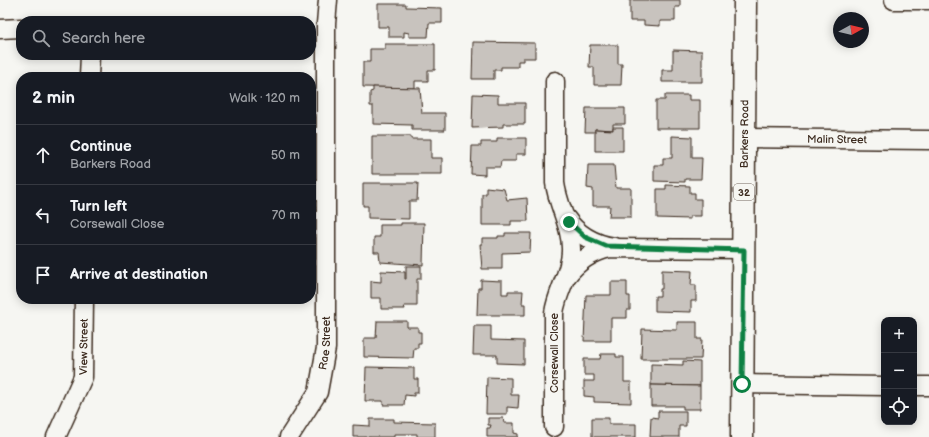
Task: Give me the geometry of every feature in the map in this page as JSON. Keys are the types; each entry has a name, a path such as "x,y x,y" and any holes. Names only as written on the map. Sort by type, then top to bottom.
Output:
{"main road":[{"name":"Barkers Road","path":"742,437 745,0"}],"street":[{"name":"Rae Street","path":"289,437 318,392 326,348 318,24 328,0"},
{"path":"894,0 929,0"},
{"path":"0,28 16,28"},
{"path":"90,60 90,72"},
{"name":"Corsewall Close","path":"554,427 554,313 557,295 569,266 571,250 569,231 557,196 555,183 555,81"},
{"name":"Malin Street","path":"744,138 929,140"},
{"name":"Corsewall Close","path":"563,213 572,226 585,237 601,245 615,248"},
{"name":"Corsewall Close","path":"564,280 574,268 590,255 603,250 615,248 744,250"},
{"name":"View Street","path":"56,437 83,377 84,304"},
{"path":"742,384 881,386"},
{"path":"917,386 929,386"}],"building":[{"path":"630,0 680,0 680,7 675,7 675,21 660,21 660,26 644,25 644,21 630,21"},
{"path":"378,4 406,4 406,7 442,8 442,23 429,23 428,37 409,37 409,33 404,32 404,37 389,37 389,27 378,27"},
{"path":"473,42 535,43 535,58 523,58 523,61 518,61 518,67 501,67 501,70 494,70 494,79 472,79"},
{"path":"385,44 435,44 435,70 428,70 428,81 415,81 415,88 363,87 363,62 370,62 370,49 385,49"},
{"path":"590,45 618,45 618,64 622,64 621,85 594,85 594,67 589,67"},
{"path":"673,50 702,51 702,82 662,82 662,70 673,70"},
{"path":"373,87 420,88 422,113 445,113 445,130 412,130 412,125 373,124 373,106 370,106 370,92 373,91"},
{"path":"473,94 498,95 498,103 525,103 525,124 503,124 503,127 472,128"},
{"path":"665,95 689,95 689,100 700,100 700,128 656,128 656,100 665,100"},
{"path":"586,108 625,108 625,124 613,124 613,130 595,129 595,132 585,132"},
{"path":"613,127 623,127 623,151 595,151 595,129 613,130"},
{"path":"372,136 411,136 411,139 431,139 431,158 442,158 442,174 372,174"},
{"path":"672,136 692,137 692,158 702,158 701,179 685,179 685,182 654,181 654,165 663,165 663,158 672,158"},
{"path":"497,138 526,138 526,154 516,154 516,161 501,161 500,167 485,167 485,175 471,174 472,146 481,146 481,142 497,142"},
{"path":"588,165 614,165 616,188 631,188 631,217 609,217 610,206 593,206 593,189 587,188"},
{"path":"363,183 418,183 417,201 409,201 409,219 368,218 368,206 363,206"},
{"path":"666,185 690,186 690,193 695,193 695,199 701,199 701,216 690,216 690,219 657,218 657,189 666,189"},
{"path":"486,187 504,189 507,200 527,198 528,221 511,221 511,225 482,225 482,194 486,194"},
{"path":"401,223 424,223 423,265 380,262 379,252 374,252 374,237 380,237 380,225 401,225"},
{"path":"505,233 531,233 530,252 502,253 502,269 482,269 480,244 482,244 482,238 498,238 498,236 505,236"},
{"path":"406,266 421,266 421,279 417,279 417,306 404,306 405,309 381,309 381,298 371,298 371,281 381,282 381,271 405,272 406,279"},
{"path":"662,270 692,271 691,285 696,285 696,301 691,301 691,312 655,311 655,296 660,296 660,289 662,289"},
{"path":"481,280 502,281 502,294 508,294 508,291 523,291 522,304 525,304 525,315 477,315 478,288 481,288"},
{"path":"611,282 627,282 627,296 630,296 630,310 627,310 627,318 611,318 611,341 584,341 586,295 611,295"},
{"path":"377,321 407,321 407,327 418,327 418,332 421,332 421,343 418,343 418,348 414,348 413,358 364,357 364,338 376,338"},
{"path":"677,322 697,322 697,339 702,339 701,359 641,359 642,329 677,330"},
{"path":"474,326 491,326 491,340 524,341 524,364 497,363 497,355 473,355"},
{"path":"601,354 616,354 616,357 624,357 624,382 631,382 631,403 594,402 594,397 584,396 584,381 594,381 594,375 584,375 584,359 600,359"},
{"path":"683,361 700,362 700,386 651,385 651,364 683,365"},
{"path":"366,367 414,368 414,379 418,379 418,393 414,393 414,396 405,395 404,405 383,405 383,401 365,401"},
{"path":"487,377 511,378 511,395 519,395 518,408 507,407 507,414 486,414"},
{"path":"651,385 700,386 700,409 683,409 683,406 651,406"},
{"path":"658,411 686,411 686,426 679,426 679,437 650,437 651,417 658,418"},
{"path":"488,418 503,418 504,423 514,423 514,433 518,434 518,437 487,437 487,428 490,428 491,425 488,425"},
{"path":"592,418 609,418 609,424 636,424 636,437 592,437"},
{"path":"370,419 394,419 394,422 435,423 435,437 417,437 417,434 394,434 394,437 353,437 353,425 370,426"}],"route":[{"path":"569,222 585,237 596,243 615,248 744,250 742,384"}]}
